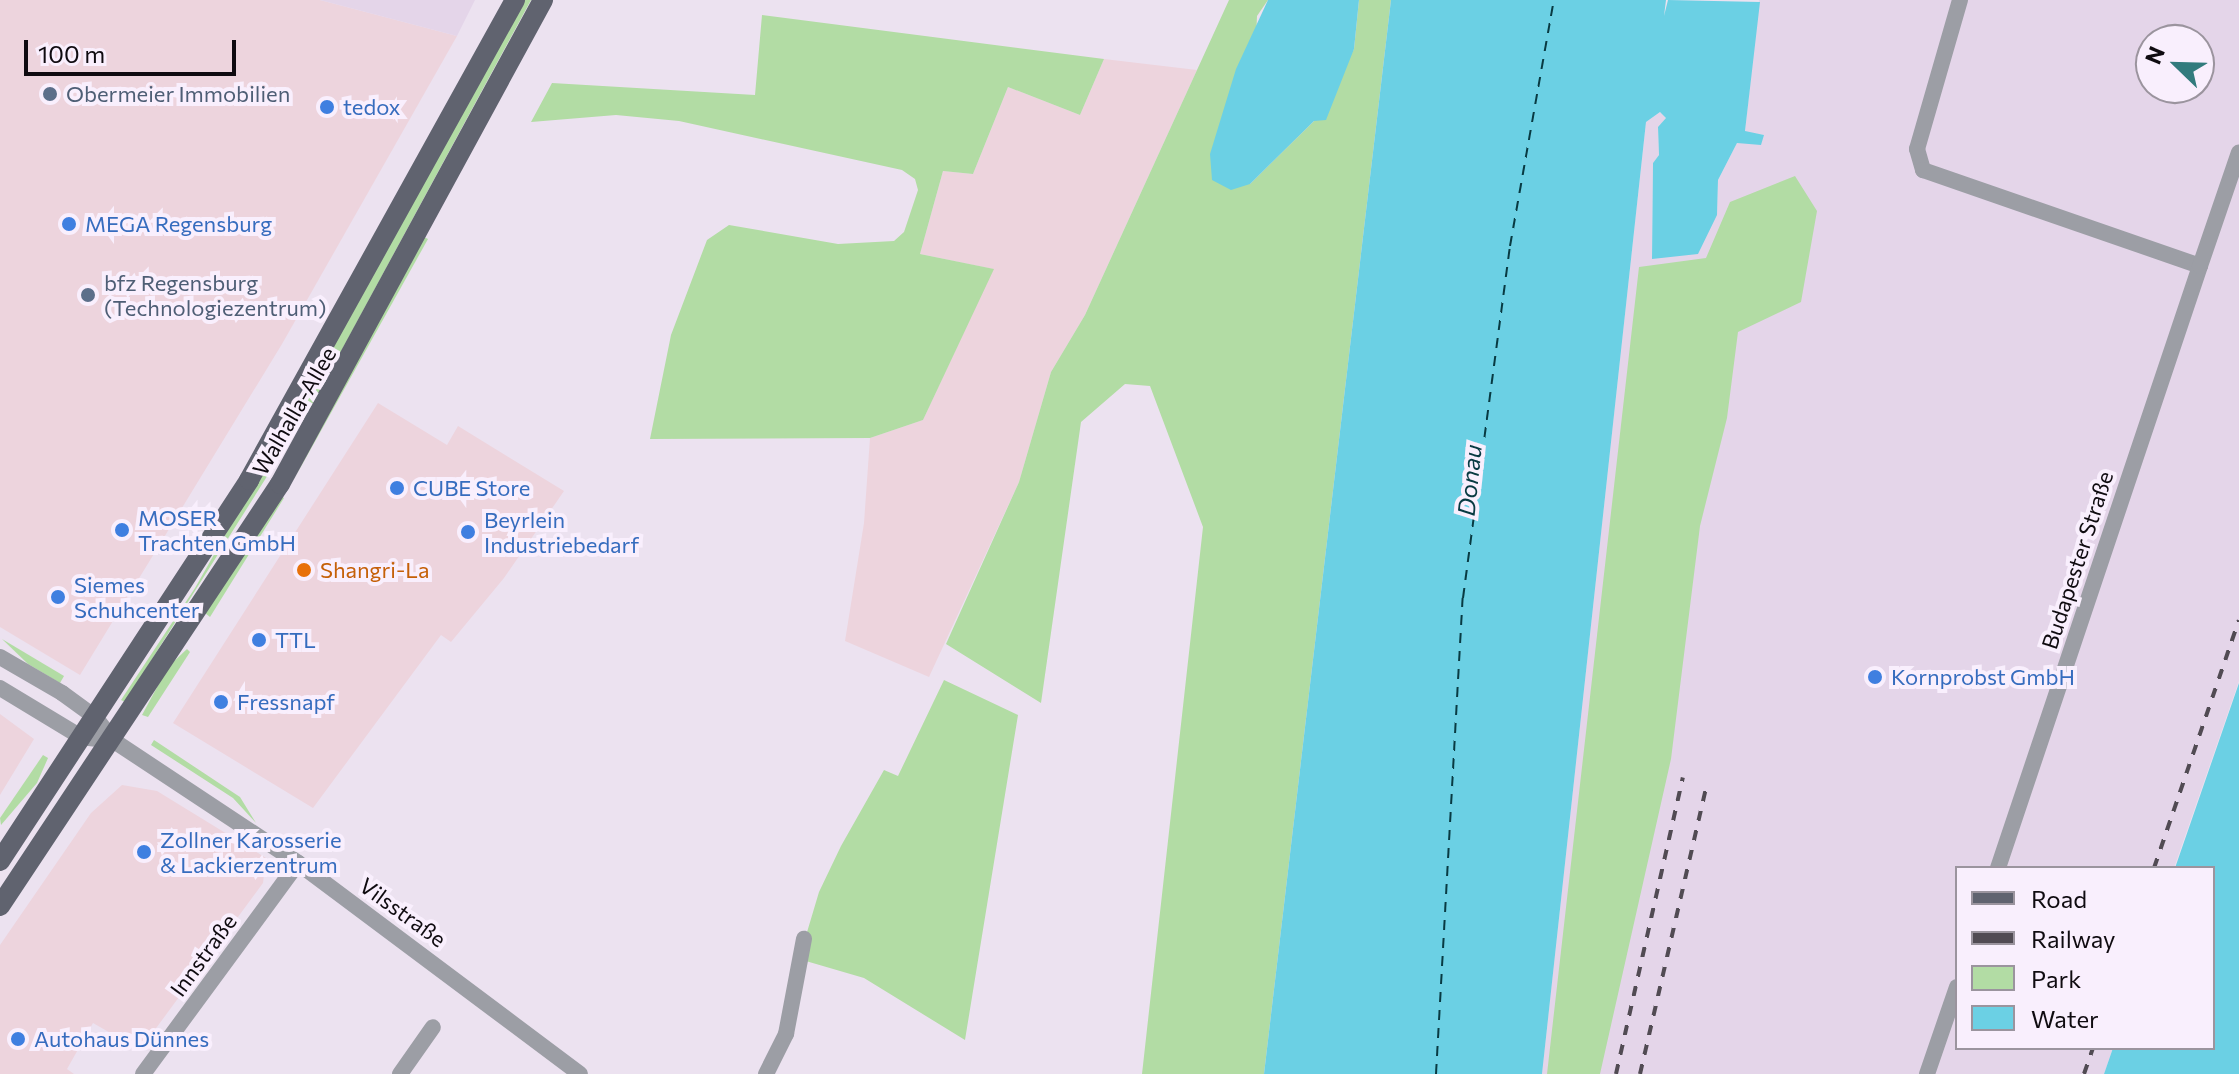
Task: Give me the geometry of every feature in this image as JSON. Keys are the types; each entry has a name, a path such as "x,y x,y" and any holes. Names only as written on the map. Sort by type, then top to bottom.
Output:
{"main road":[{"name":"Walhalla-Allee","path":"0,861 203,555 317,365 515,0"},
{"name":"Walhalla-Allee","path":"0,906 114,741 340,381 543,0"}],"street":[{"path":"1960,0 1917,149 1923,170 2200,266"},
{"name":"Budapester Straße","path":"1999,866 2239,152"},
{"name":"Vilsstraße","path":"0,657 95,717 114,741 298,863 580,1074"},
{"name":"Vilsstraße","path":"0,688 81,737 114,741"},
{"name":"Innstraße","path":"143,1074 298,863"},
{"path":"766,1074 786,1034 804,939"},
{"path":"1927,1074 1955,993"},
{"path":"400,1074 433,1027"}],"shaded area":[{"path":"0,0 320,0 457,36 282,344 80,675 0,627"},
{"path":"320,0 475,0 457,36"},
{"path":"1759,0 2239,0 2239,681 2175,866 1955,866 1955,1050 2112,1050 2104,1074 1542,1074 1646,122 1660,112 1666,118 1658,128 1659,155 1653,163 1652,259 1705,236 1717,214 1718,180 1737,143 1764,135 1745,132"},
{"path":"1104,59 1197,70 1085,315 1051,372 1019,482 929,677 845,641 864,523 870,438 923,420 993,269 920,254 943,171 973,174 1008,87 1080,115"},
{"path":"378,403 447,445 458,426 564,491 504,578 451,642 441,635 313,808 173,723"},
{"path":"0,714 34,739 0,795"},
{"path":"122,785 157,791 266,858 263,883 140,1050 93,1023 67,1069 74,1074 0,1074 0,945 91,813"}],"green space":[{"path":"521,0 531,0 312,405 125,702 121,700 195,588 328,354"},
{"path":"1229,0 1268,0 1257,16 1250,184 1314,121 1354,49 1359,0 1391,0 1264,1074 1142,1074 1203,527 1150,386 1125,384 1081,422 1041,703 946,644 1019,482 1051,372 1085,315"},
{"path":"762,15 1104,59 1080,115 1008,87 973,174 943,171 920,254 994,269 923,420 870,438 650,439 671,335 707,240 729,225 838,244 894,241 904,232 918,190 915,179 902,170 679,121 616,115 531,122 552,83 755,95"},
{"path":"1795,176 1817,211 1801,302 1738,332 1727,418 1700,526 1671,759 1600,1074 1547,1074 1639,267 1706,258 1730,202"},
{"path":"422,236 428,239 293,481"},
{"path":"279,495 284,498 210,617 205,613"},
{"path":"2,639 64,676 60,683 28,664"},
{"path":"187,649 190,652 148,717 142,715 168,667"},
{"path":"944,680 1018,715 965,1040 864,978 799,959 819,892 841,846 884,770 898,776"},
{"path":"154,740 240,797 256,823 233,798 151,745"},
{"path":"43,755 48,758 37,783 1,825 0,818"}],"water":[{"path":"1268,0 1359,0 1354,49 1326,120 1314,121 1250,184 1231,190 1212,180 1210,154 1236,69"},
{"name":"Donau","path":"1391,0 1666,0 1664,16 1668,0 1760,2 1745,131 1764,135 1761,145 1737,143 1718,180 1717,215 1698,254 1652,259 1653,163 1659,155 1658,127 1666,118 1660,112 1646,122 1542,1074 1264,1074"},
{"path":"2239,683 2239,1074 2104,1074 2112,1050 2215,1050 2215,866 2176,866"}],"ferry route":[{"path":"1436,1074 1463,598 1510,246 1554,0"}],"railway":[{"path":"2155,866 2239,620"},
{"path":"1616,1074 1683,777"},
{"path":"1640,1074 1707,783"},
{"path":"2084,1074 2092,1050"}],"place":[{"name":"Obermeier Immobilien","path":"50,94"},
{"name":"tedox","path":"327,107"},
{"name":"MEGA Regensburg","path":"69,224"},
{"name":"bfz Regensburg (Technologiezentrum)","path":"88,295"},
{"name":"CUBE Store","path":"397,488"},
{"name":"MOSER Trachten GmbH","path":"122,530"},
{"name":"Beyrlein Industriebedarf","path":"468,532"},
{"name":"Shangri-La","path":"304,570"},
{"name":"Siemes Schuhcenter","path":"58,597"},
{"name":"TTL","path":"259,640"},
{"name":"Kornprobst GmbH","path":"1875,677"},
{"name":"Fressnapf","path":"221,702"},
{"name":"Zollner Karosserie & Lackierzentrum","path":"144,852"},
{"name":"Autohaus Dünnes","path":"18,1039"}]}
